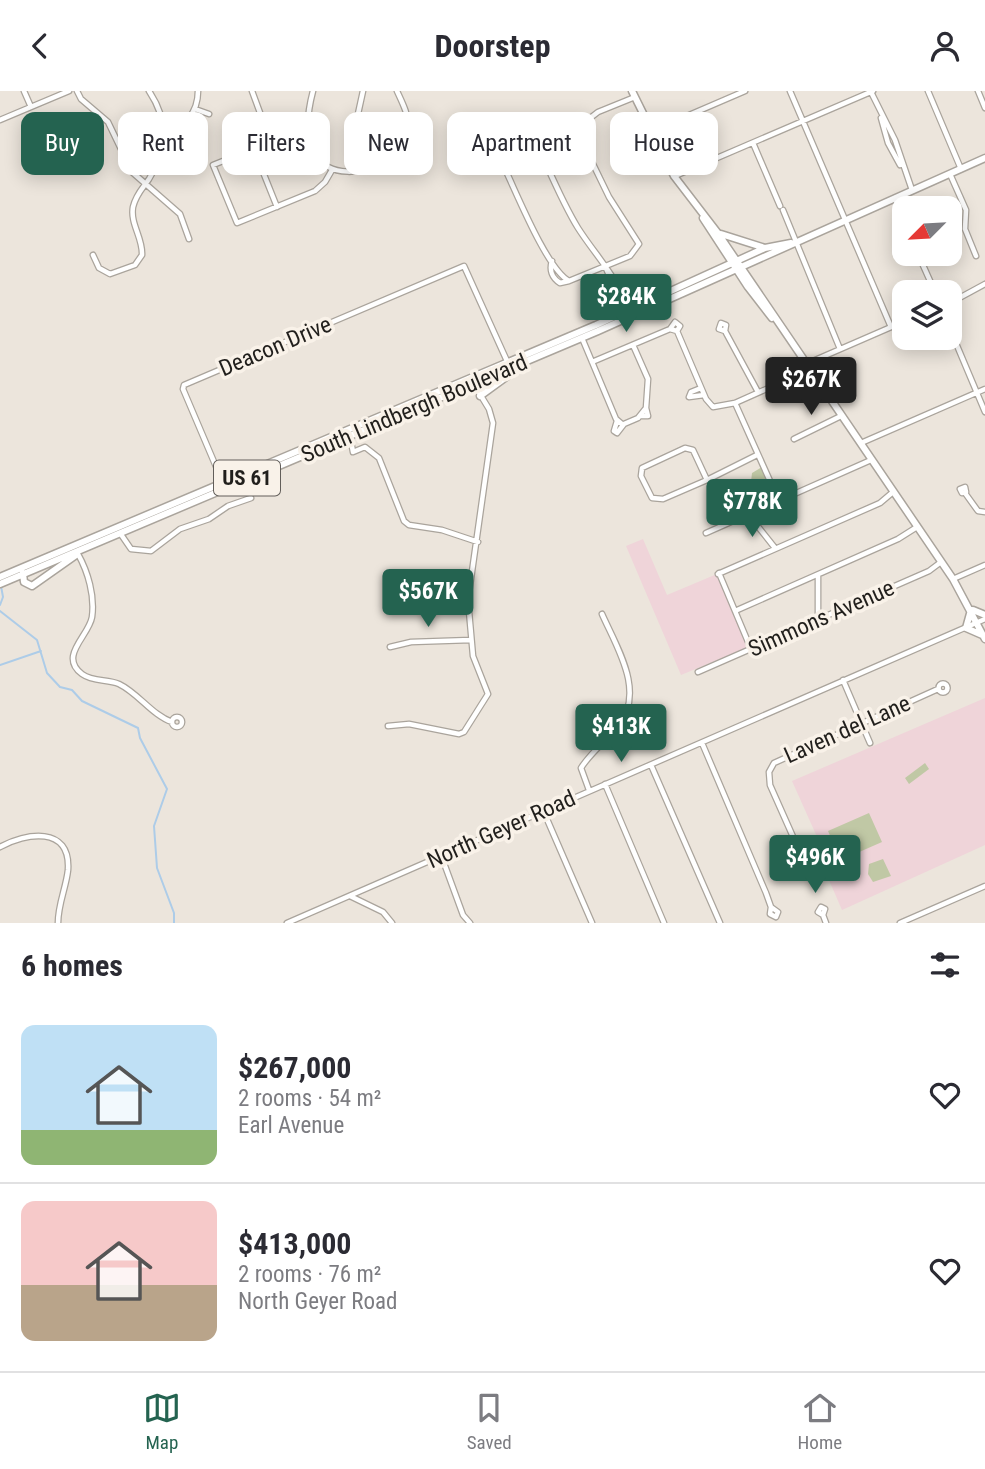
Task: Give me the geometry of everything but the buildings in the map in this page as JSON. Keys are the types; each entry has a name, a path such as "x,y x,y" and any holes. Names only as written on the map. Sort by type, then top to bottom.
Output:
{"main road":[{"path":"633,94 642,112"},
{"name":"US 61","path":"899,196 985,158"},
{"path":"674,176 702,216 717,232 736,265"},
{"name":"US 61","path":"556,344 596,325 629,314 634,308 892,199"},
{"path":"702,216 706,227 736,265 841,416 953,579 971,610 983,619 985,635 966,628 971,610"},
{"path":"717,232 765,249"},
{"name":"US 61","path":"556,344 581,337 765,249 793,242"},
{"path":"622,297 631,299 634,308"},
{"path":"622,297 629,314"},
{"path":"596,325 622,297"},
{"name":"South Lindbergh Boulevard","path":"5,577 22,575 350,434 507,361 556,344"},
{"name":"South Lindbergh Boulevard","path":"0,584 5,577 27,565 471,379 538,355 556,344"},
{"path":"480,396 538,355"},
{"path":"27,565 22,575 25,584 35,585 85,547"}],"street":[{"path":"24,91 31,107"},
{"path":"0,120 69,91"},
{"path":"78,91 81,99 108,122 132,172 180,214 189,239"},
{"path":"149,91 156,112"},
{"path":"193,112 198,91"},
{"path":"252,91 261,112"},
{"path":"313,91 307,113 307,137 320,162 332,170 344,172"},
{"path":"358,112 363,91"},
{"path":"397,91 405,112"},
{"path":"696,112 745,91"},
{"path":"592,362 670,330 677,331 704,395 713,407 735,403 758,393 840,349 891,327 790,91"},
{"path":"674,176 872,91 888,143 912,190"},
{"path":"928,91 961,169"},
{"path":"978,91 985,108"},
{"path":"596,114 633,94"},
{"path":"195,109 209,114"},
{"path":"753,143 840,349"},
{"path":"222,161 213,165 237,223 315,191 326,182 332,170"},
{"path":"508,175 552,261 569,281 630,256 639,244 609,197 596,170"},
{"path":"950,174 966,210 965,229 976,256"},
{"path":"93,255 99,268 110,274 139,261 142,249 134,225 133,209 138,194 151,175"},
{"path":"265,175 277,207"},
{"path":"552,175 573,219 605,265 611,268 622,297"},
{"name":"Deacon Drive","path":"223,483 183,389 184,385 464,266 507,361"},
{"path":"962,296 985,284"},
{"path":"725,331 758,393"},
{"path":"581,337 617,421 616,432 640,416 646,408 648,379 634,345"},
{"path":"959,350 985,412"},
{"path":"388,726 409,724 448,732 464,732 488,694 473,656 468,600 493,432 489,409 471,379"},
{"path":"701,388 691,392 689,397 704,395"},
{"path":"859,444 985,389"},
{"path":"735,403 779,501"},
{"path":"794,439 841,416"},
{"path":"617,421 624,425"},
{"path":"350,434 353,452 365,447 378,456 400,515 409,525 442,530 478,543"},
{"path":"707,480 694,450 685,448 646,464 641,472 648,495 658,499 707,480 757,455"},
{"path":"706,533 871,460"},
{"path":"751,649 718,573 880,503 893,492"},
{"path":"965,493 978,510 985,512"},
{"path":"120,533 131,548 151,551 180,529 209,519 228,506 251,498"},
{"path":"748,515 775,548"},
{"path":"735,611 898,539 917,527"},
{"path":"78,554 88,575 92,603 92,619 75,646 73,660 79,672 94,679 118,684 172,722"},
{"name":"Simmons Avenue","path":"698,672 929,571 941,562"},
{"path":"953,579 985,565"},
{"path":"818,575 818,619"},
{"path":"589,790 581,768 620,725 628,711 630,697 629,676 602,614"},
{"name":"North Geyer Road","path":"287,923 983,619"},
{"path":"390,647 411,642 471,640"},
{"path":"843,680 870,743"},
{"name":"Laven del Lane","path":"802,857 769,785 771,766 779,758 938,689"},
{"path":"702,743 771,907"},
{"path":"652,765 720,923"},
{"path":"605,785 664,923"},
{"path":"543,810 592,923"},
{"path":"0,847 31,835 45,835 60,844 66,856 68,871 58,923"},
{"path":"441,855 463,915 470,923"},
{"path":"900,923 985,885"},
{"path":"349,896 383,912 392,923"},
{"path":"823,915 826,923"}],"shaded area":[{"path":"643,539 667,595 717,574 749,647 681,675 626,546"},
{"path":"985,698 985,845 842,910 829,880 835,877 792,781"}],"green space":[{"path":"762,467 777,501 762,507 751,482 752,473"},
{"path":"925,763 929,769 909,784 905,778"},
{"path":"869,813 882,842 841,860 828,831"},
{"path":"883,859 891,876 873,882 868,874 869,864"}],"waterway":[{"path":"0,605 3,597 1,586"},
{"path":"0,611 37,640 47,673 60,687 72,690 82,701 138,728 140,738 167,789 154,826 157,868 174,913 174,923"},
{"path":"0,665 41,651"}]}
